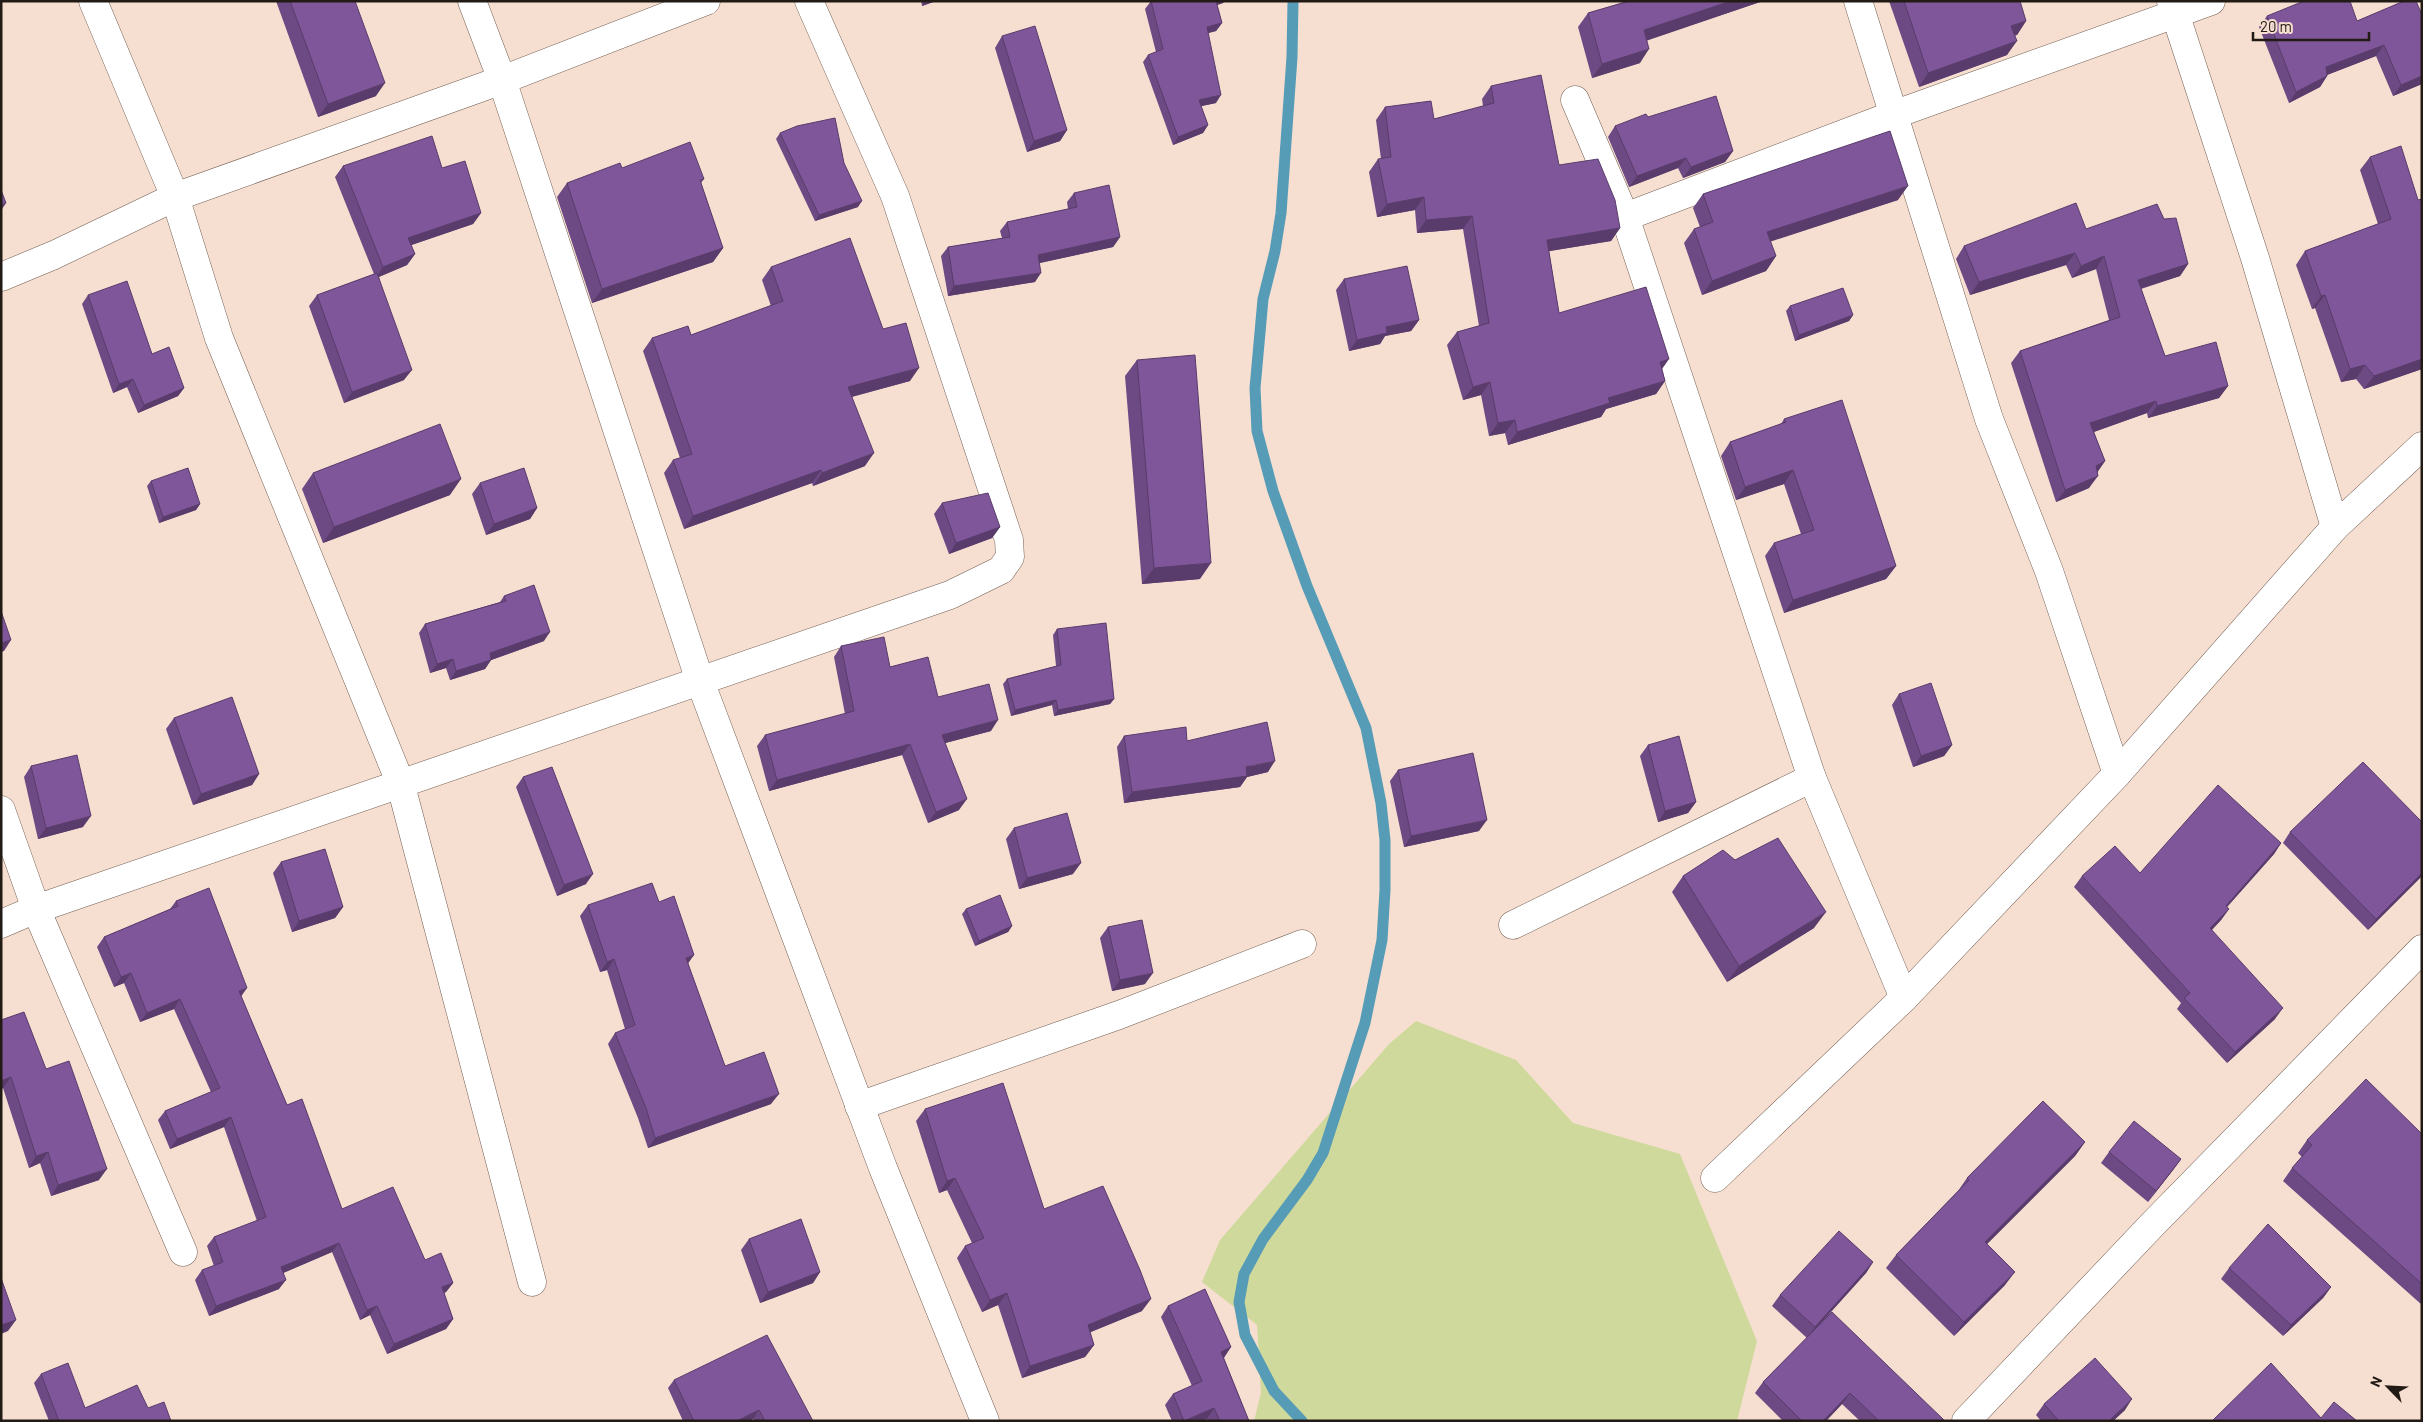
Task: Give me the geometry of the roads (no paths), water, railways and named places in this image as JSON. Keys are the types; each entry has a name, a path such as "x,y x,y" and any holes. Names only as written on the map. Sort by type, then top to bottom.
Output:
{"street":[{"path":"93,1 175,197 219,338 400,782 532,1282"},
{"path":"472,1 502,80 700,681 859,1106 985,1421"},
{"path":"1,277 54,255 175,197 502,80 706,1"},
{"path":"1,924 36,909 400,782 950,594 1001,570 1010,557 1009,540 895,196 808,1"},
{"path":"1858,1 1989,419 2049,571 2117,774"},
{"path":"1624,217 2173,7 2211,1"},
{"path":"2173,7 2254,258 2335,528"},
{"path":"1575,100 1624,217 1812,778 1904,998"},
{"path":"1715,1178 1904,998 2117,774 2335,528 2422,446"},
{"path":"1513,925 1812,778"},
{"path":"1,810 36,909 183,1252"},
{"path":"859,1106 1119,1015 1302,944"},
{"path":"1966,1421 2158,1219 2422,949"}],"waterway":[{"path":"1293,1 1292,57 1281,213 1275,251 1263,299 1255,388 1257,431 1273,491 1307,586 1366,728 1381,803 1385,840 1382,940 1365,1023 1323,1153 1307,1180 1263,1239 1244,1274 1239,1302 1245,1335 1274,1391 1302,1421"}]}
